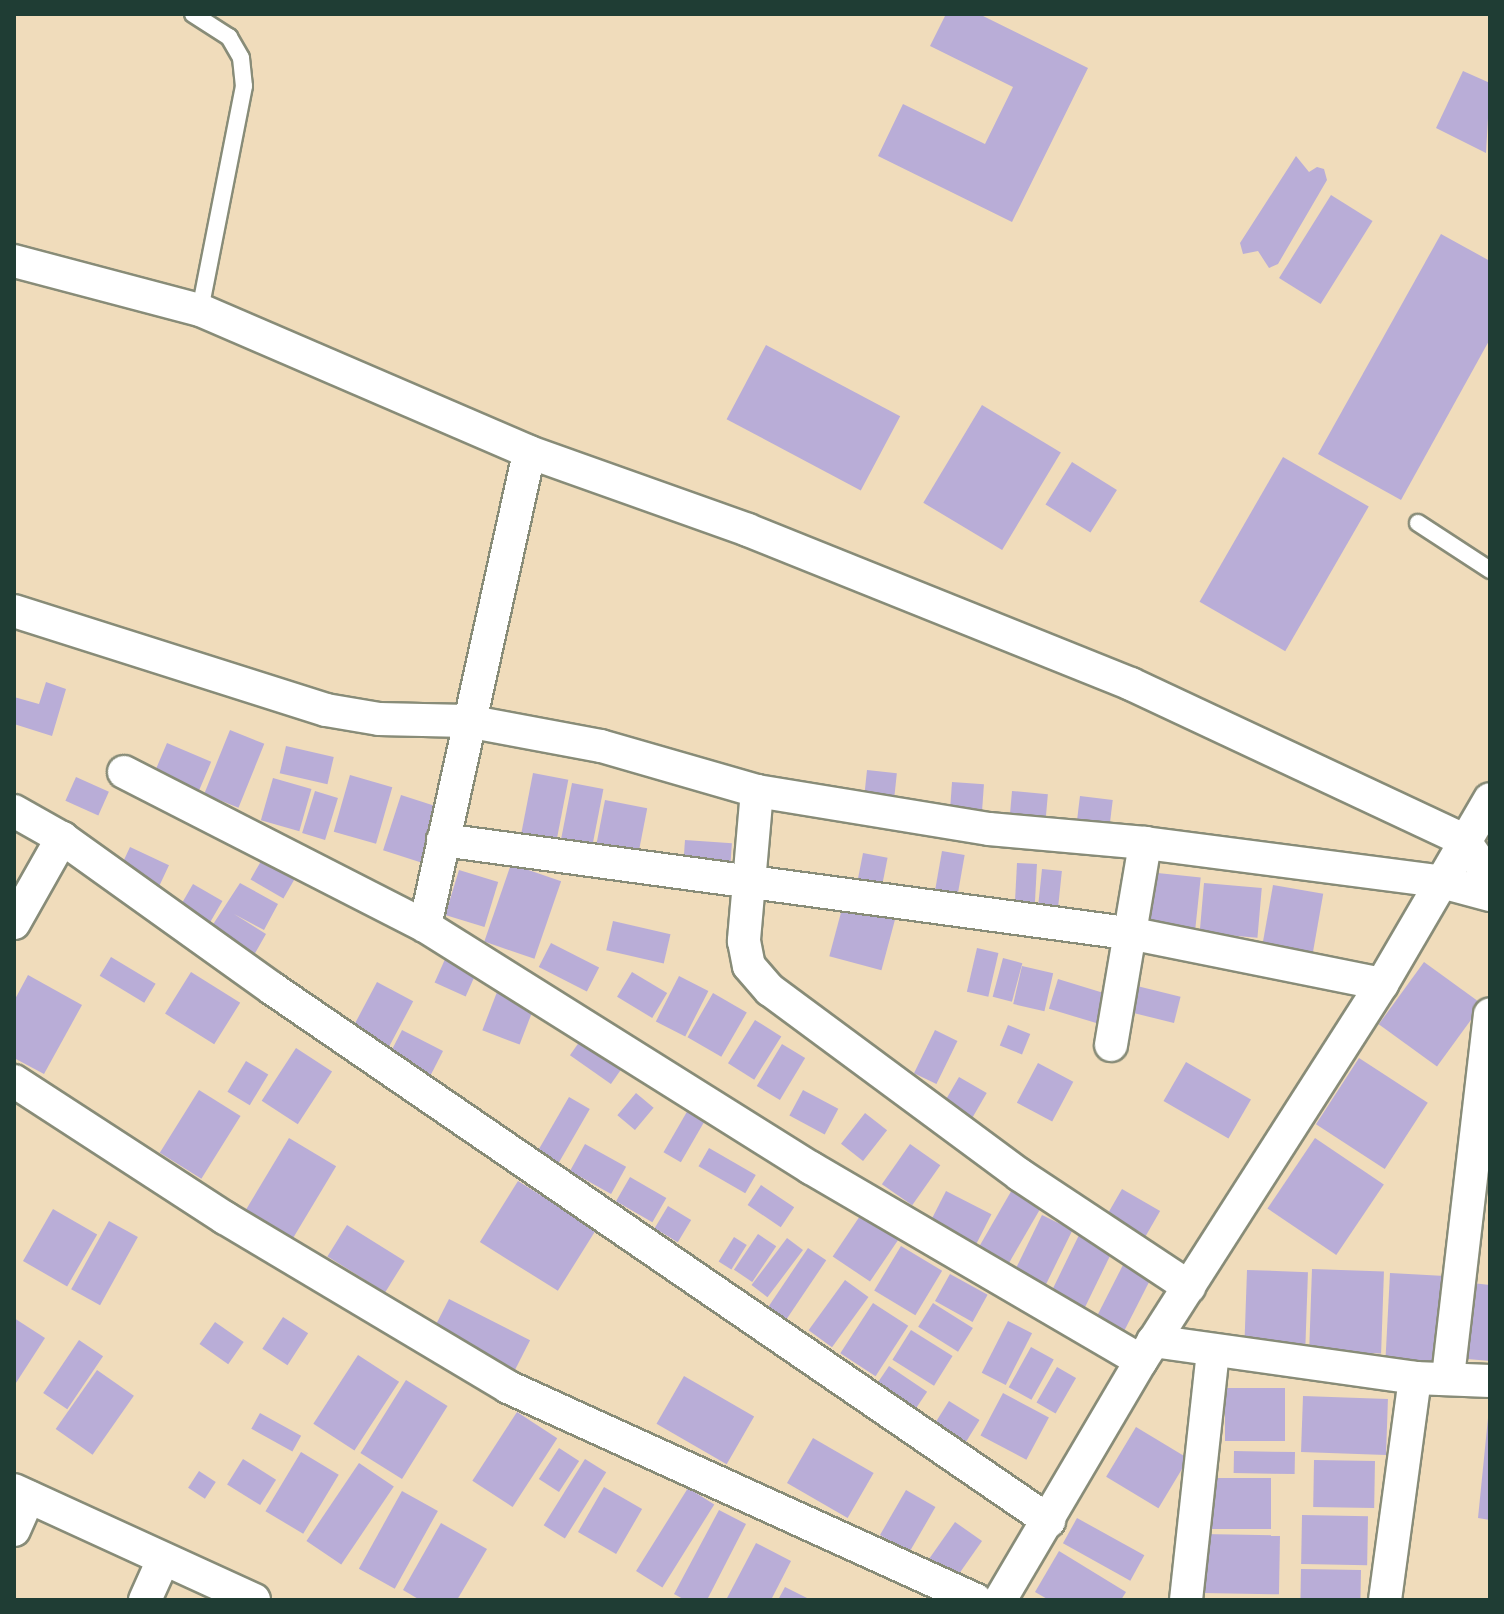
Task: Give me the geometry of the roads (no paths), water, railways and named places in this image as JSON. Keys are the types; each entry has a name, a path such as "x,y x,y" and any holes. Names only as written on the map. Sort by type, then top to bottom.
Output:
{"street":[{"path":"14,261 200,310 529,452 748,530 1131,684 1464,840 1490,878"},
{"path":"425,926 467,721 529,452"},
{"path":"14,611 326,710 379,719 467,721 601,746 757,791 989,829 1145,843 1438,881 1490,895"},
{"path":"124,772 425,926 811,1168 1147,1351 1213,1353 1415,1378 1490,1381"},
{"path":"757,791 744,941 749,966 770,990 1020,1175 1189,1287"},
{"path":"1000,1600 1147,1351 1382,984 1438,881 1490,799"},
{"path":"14,811 62,838 273,989 1049,1521"},
{"path":"14,923 62,838"},
{"path":"443,840 1134,934 1382,984"},
{"path":"1111,1045 1134,934 1145,843"},
{"path":"1448,1377 1490,1014"},
{"path":"14,1081 225,1218 508,1387 976,1600"},
{"path":"1186,1600 1213,1353"},
{"path":"1385,1600 1415,1378"},
{"path":"14,1530 22,1494 254,1600"},
{"path":"145,1600 163,1560"}],"lane":[{"path":"193,14 229,37 241,58 244,86 200,310"},
{"path":"1418,523 1490,570"}]}
